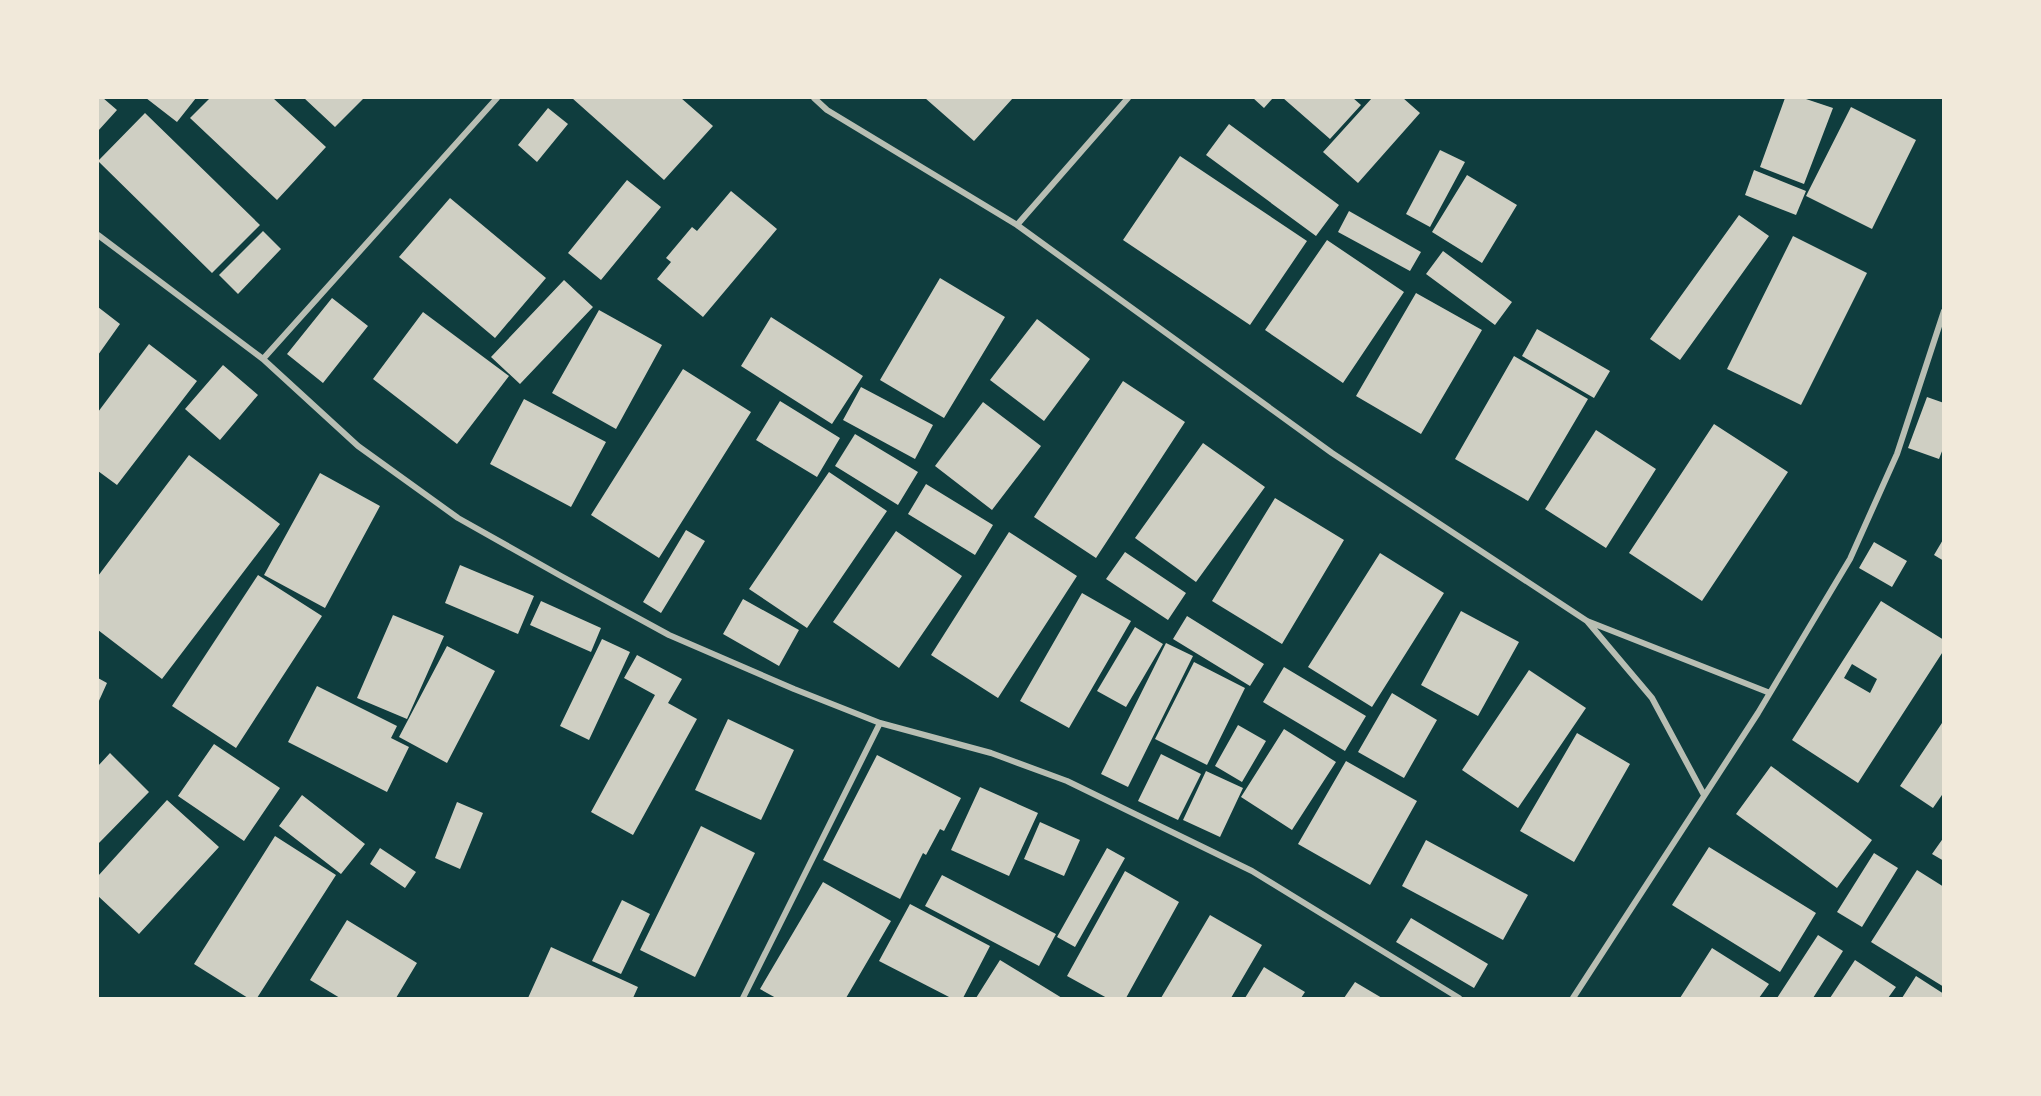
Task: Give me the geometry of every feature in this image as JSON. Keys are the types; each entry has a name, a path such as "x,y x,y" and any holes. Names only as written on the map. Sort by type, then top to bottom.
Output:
{"street":[{"path":"263,359 497,98"},
{"path":"814,98 826,110 1017,225 1332,453 1587,621 1770,693"},
{"path":"1017,225 1128,98"},
{"path":"98,235 263,359 358,446 458,518 669,635 794,689 880,723 991,753 1067,781 1252,871 1459,999"},
{"path":"1573,999 1770,693 1850,559 1897,454 1944,311"},
{"path":"1587,621 1652,698 1704,795"},
{"path":"743,999 880,723"}],"building":[{"path":"98,98 103,98 117,110 98,131"},
{"path":"146,98 196,98 177,122"},
{"path":"210,98 273,98 326,147 277,200 190,118"},
{"path":"304,98 364,98 335,127"},
{"path":"572,98 681,98 713,126 664,180"},
{"path":"925,98 1013,98 974,141"},
{"path":"1253,98 1273,98 1264,108"},
{"path":"1283,98 1353,98 1361,105 1330,139"},
{"path":"1372,98 1403,98 1420,113 1358,183 1323,152"},
{"path":"1785,98 1803,98 1833,108 1804,184 1760,167"},
{"path":"1851,107 1916,140 1872,229 1806,196"},
{"path":"548,108 568,124 537,162 518,145"},
{"path":"145,113 260,225 212,273 98,161"},
{"path":"1229,124 1339,205 1316,236 1206,155"},
{"path":"1440,150 1465,162 1430,227 1406,214"},
{"path":"1180,156 1307,241 1250,325 1123,240"},
{"path":"1754,170 1806,191 1796,215 1745,195"},
{"path":"1467,175 1517,205 1482,263 1432,232"},
{"path":"627,180 661,207 601,280 568,253"},
{"path":"731,191 777,229 703,317 657,279 671,262 666,258 692,227 697,231"},
{"path":"450,198 546,278 495,338 399,257"},
{"path":"1349,211 1421,252 1410,271 1338,232"},
{"path":"1739,215 1769,236 1680,360 1650,339"},
{"path":"263,231 281,249 238,294 219,275"},
{"path":"1793,236 1867,273 1801,405 1727,369"},
{"path":"1327,240 1404,292 1343,383 1265,330"},
{"path":"1443,251 1512,302 1495,325 1426,274"},
{"path":"940,278 1005,317 944,418 880,380"},
{"path":"564,280 593,307 520,384 491,357"},
{"path":"1416,293 1482,330 1421,434 1356,396"},
{"path":"332,298 368,326 323,383 287,354"},
{"path":"98,307 120,324 98,355"},
{"path":"599,310 662,345 616,429 552,393"},
{"path":"423,312 509,376 457,444 373,379"},
{"path":"771,317 863,376 832,424 741,366"},
{"path":"1037,319 1090,359 1044,421 990,380"},
{"path":"1537,329 1610,371 1594,398 1522,356"},
{"path":"149,344 197,381 117,485 98,471 98,412"},
{"path":"1514,356 1588,399 1528,501 1455,459"},
{"path":"223,365 258,395 220,440 185,409"},
{"path":"683,369 751,412 659,558 591,515"},
{"path":"1123,381 1185,422 1096,558 1034,517"},
{"path":"861,387 933,425 915,459 843,420"},
{"path":"1927,397 1944,403 1944,446 1939,459 1908,448"},
{"path":"524,399 606,442 571,507 490,464"},
{"path":"780,401 840,438 817,477 756,440"},
{"path":"983,402 1041,446 992,510 935,466"},
{"path":"1714,424 1788,472 1702,601 1629,553"},
{"path":"1596,430 1656,469 1606,548 1545,509"},
{"path":"855,434 918,472 898,505 835,466"},
{"path":"1203,443 1265,487 1196,582 1135,538"},
{"path":"189,455 280,524 162,679 98,630 98,576"},
{"path":"829,472 887,511 807,628 749,589"},
{"path":"320,473 380,506 325,608 264,575"},
{"path":"926,484 993,525 975,555 908,514"},
{"path":"1275,498 1344,540 1282,644 1212,601"},
{"path":"686,530 705,541 661,613 643,602"},
{"path":"896,531 962,576 899,668 833,622"},
{"path":"1009,532 1077,576 998,698 931,655"},
{"path":"1944,538 1944,561 1934,555"},
{"path":"1874,542 1907,561 1892,587 1859,568"},
{"path":"1125,552 1186,593 1168,620 1106,579"},
{"path":"1380,553 1444,593 1372,707 1308,667"},
{"path":"460,565 534,596 518,634 445,603"},
{"path":"258,575 322,616 236,748 172,706"},
{"path":"1082,593 1131,621 1069,728 1020,701"},
{"path":"743,599 799,630 779,666 723,634"},
{"path":"541,601 601,628 591,652 530,625"},
{"path":"1881,601 1944,640 1944,650 1858,783 1792,740","holes":["1852,664 1877,679 1870,693 1844,678"]},
{"path":"1461,611 1519,642 1478,716 1421,685"},
{"path":"393,615 444,636 407,719 357,698"},
{"path":"1187,616 1264,664 1250,686 1173,639"},
{"path":"1135,627 1163,644 1126,707 1097,691"},
{"path":"602,639 630,652 589,740 560,726"},
{"path":"1166,643 1193,656 1128,787 1101,774"},
{"path":"447,646 495,671 447,763 399,737"},
{"path":"637,655 682,679 668,703 697,719 633,835 591,812 655,695 624,678"},
{"path":"1194,662 1245,688 1207,765 1155,739"},
{"path":"1284,667 1366,716 1345,751 1263,702"},
{"path":"1529,670 1586,708 1518,808 1462,770"},
{"path":"98,678 107,683 98,703"},
{"path":"317,686 397,726 391,738 409,747 387,792 288,742"},
{"path":"1392,693 1437,720 1404,778 1358,752"},
{"path":"728,719 794,750 761,820 695,790"},
{"path":"1944,720 1944,792 1933,808 1900,786"},
{"path":"1238,725 1266,741 1242,782 1215,766"},
{"path":"1284,729 1336,762 1292,830 1241,797"},
{"path":"1577,733 1630,764 1574,862 1520,831"},
{"path":"214,744 280,788 244,841 178,796"},
{"path":"110,753 149,792 98,844 98,766"},
{"path":"1161,754 1201,774 1178,820 1138,801"},
{"path":"877,755 961,798 944,831 940,829 926,855 923,853 900,899 823,860"},
{"path":"1346,761 1417,801 1370,885 1298,844"},
{"path":"1771,766 1872,840 1837,888 1736,814"},
{"path":"1206,771 1243,788 1220,837 1183,820"},
{"path":"980,787 1038,813 1009,876 951,850"},
{"path":"302,795 365,844 341,874 279,826"},
{"path":"167,800 219,847 139,934 98,896 98,876"},
{"path":"457,802 483,813 460,869 435,858"},
{"path":"1040,822 1080,840 1064,876 1024,859"},
{"path":"701,826 755,853 695,977 640,950"},
{"path":"275,836 336,875 257,998 248,998 194,964"},
{"path":"1944,837 1944,861 1932,854"},
{"path":"1426,840 1528,895 1503,940 1402,886"},
{"path":"1709,847 1816,913 1780,972 1672,905"},
{"path":"380,848 416,872 405,888 370,864"},
{"path":"1107,848 1125,858 1075,947 1057,937"},
{"path":"1874,853 1898,868 1862,927 1837,912"},
{"path":"1917,870 1944,887 1944,987 1871,942"},
{"path":"1125,871 1179,902 1126,998 1107,998 1067,976"},
{"path":"942,875 1056,934 1039,966 925,906"},
{"path":"823,882 891,921 846,998 776,998 760,989"},
{"path":"622,900 650,914 621,974 592,961"},
{"path":"910,904 990,946 963,998 951,998 879,961"},
{"path":"1210,915 1262,945 1231,998 1161,998"},
{"path":"1411,918 1488,964 1474,988 1396,942"},
{"path":"347,920 417,963 396,998 340,998 310,980"},
{"path":"1818,935 1843,951 1813,998 1777,998"},
{"path":"551,947 638,987 633,998 528,998"},
{"path":"1712,948 1769,984 1759,998 1680,998"},
{"path":"1000,960 1062,998 976,998"},
{"path":"1855,960 1896,987 1888,998 1830,998"},
{"path":"1264,967 1305,992 1301,998 1245,998"},
{"path":"1916,976 1944,994 1944,998 1902,998"},
{"path":"1355,982 1382,998 1344,998"}]}
